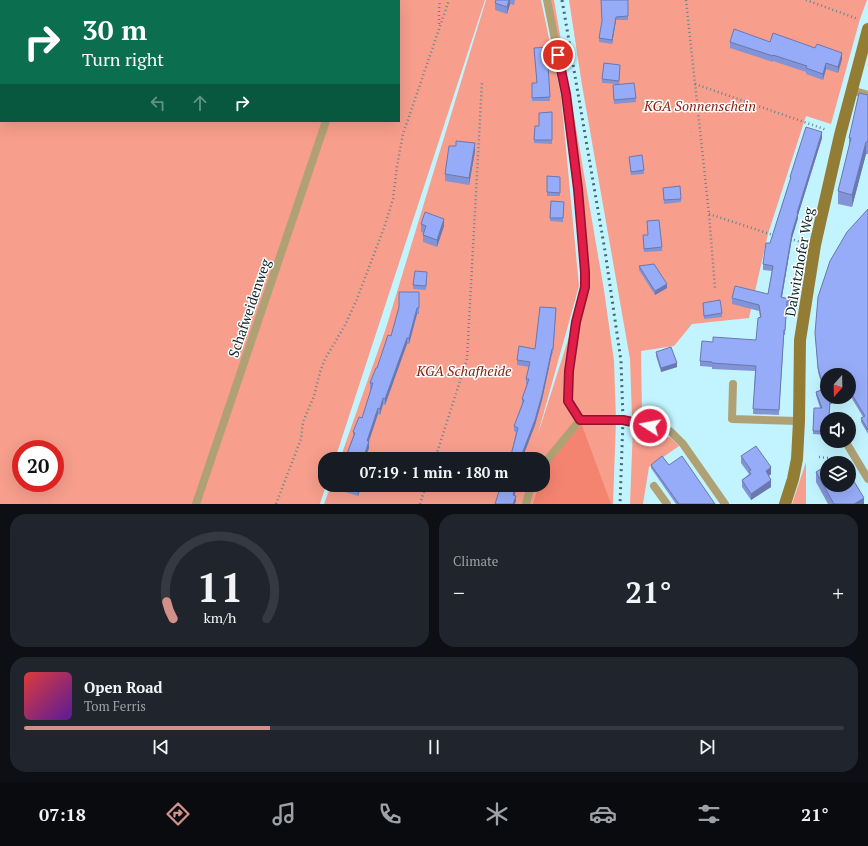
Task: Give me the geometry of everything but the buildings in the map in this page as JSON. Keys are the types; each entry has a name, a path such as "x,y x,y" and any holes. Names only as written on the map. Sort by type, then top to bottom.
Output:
{"street":[{"name":"Dalwitzhofer Weg","path":"785,504 793,480 797,458 800,421 800,340 815,245 851,90 868,29"}],"lane":[{"path":"547,0 566,94 578,189 585,272 585,287 576,322 569,378 568,401 580,420"},
{"path":"851,90 868,95"},
{"name":"Schafweidenweg","path":"196,504 326,122"},
{"path":"733,384 732,419 800,421"},
{"path":"550,456 580,420"},
{"path":"580,420 623,420 664,428 671,432 683,444 725,504"},
{"path":"850,448 868,479"},
{"path":"654,486 667,504"},
{"path":"526,504 529,492"}],"path":[{"path":"439,27 440,0"},
{"path":"276,504 301,439 303,422 314,396 325,359 345,325 357,299 385,225 393,199 403,134 449,0"},
{"path":"686,0 716,288"},
{"path":"806,0 860,19"},
{"path":"437,452 467,359 482,82"},
{"path":"695,84 840,135"},
{"path":"709,214 782,237"},
{"path":"790,239 815,245"},
{"path":"819,457 857,460"},
{"path":"420,504 424,492"}],"green space":[{"path":"400,0 485,0 337,452 318,452 318,492 324,492 320,504 0,504 0,122 400,122"},
{"name":"KGA Schafheide","path":"486,0 541,0 561,96 579,286 537,437 585,287 578,189 547,0 554,0 604,290 614,361 616,420 613,504 324,504 328,492 550,492 550,452 342,452 386,328"},
{"name":"KGA Sonnenschein","path":"569,0 867,0 860,19 831,124 806,116 768,234 749,318 692,324 674,346 641,351 642,417 632,416 630,359 582,85"},
{"path":"633,427 641,428 641,442 658,445 662,435 671,438 679,446 649,467 643,504 630,504"},
{"path":"806,462 806,504 792,504"}],"shaded area":[{"path":"580,420 611,504 533,504 537,492 550,492 550,455"}],"railway":[{"path":"562,0 605,251 621,361 623,420 620,504"}],"route":[{"path":"558,55 566,94 578,189 585,272 585,287 576,322 570,360 568,401 580,420 623,420 650,426"}]}
